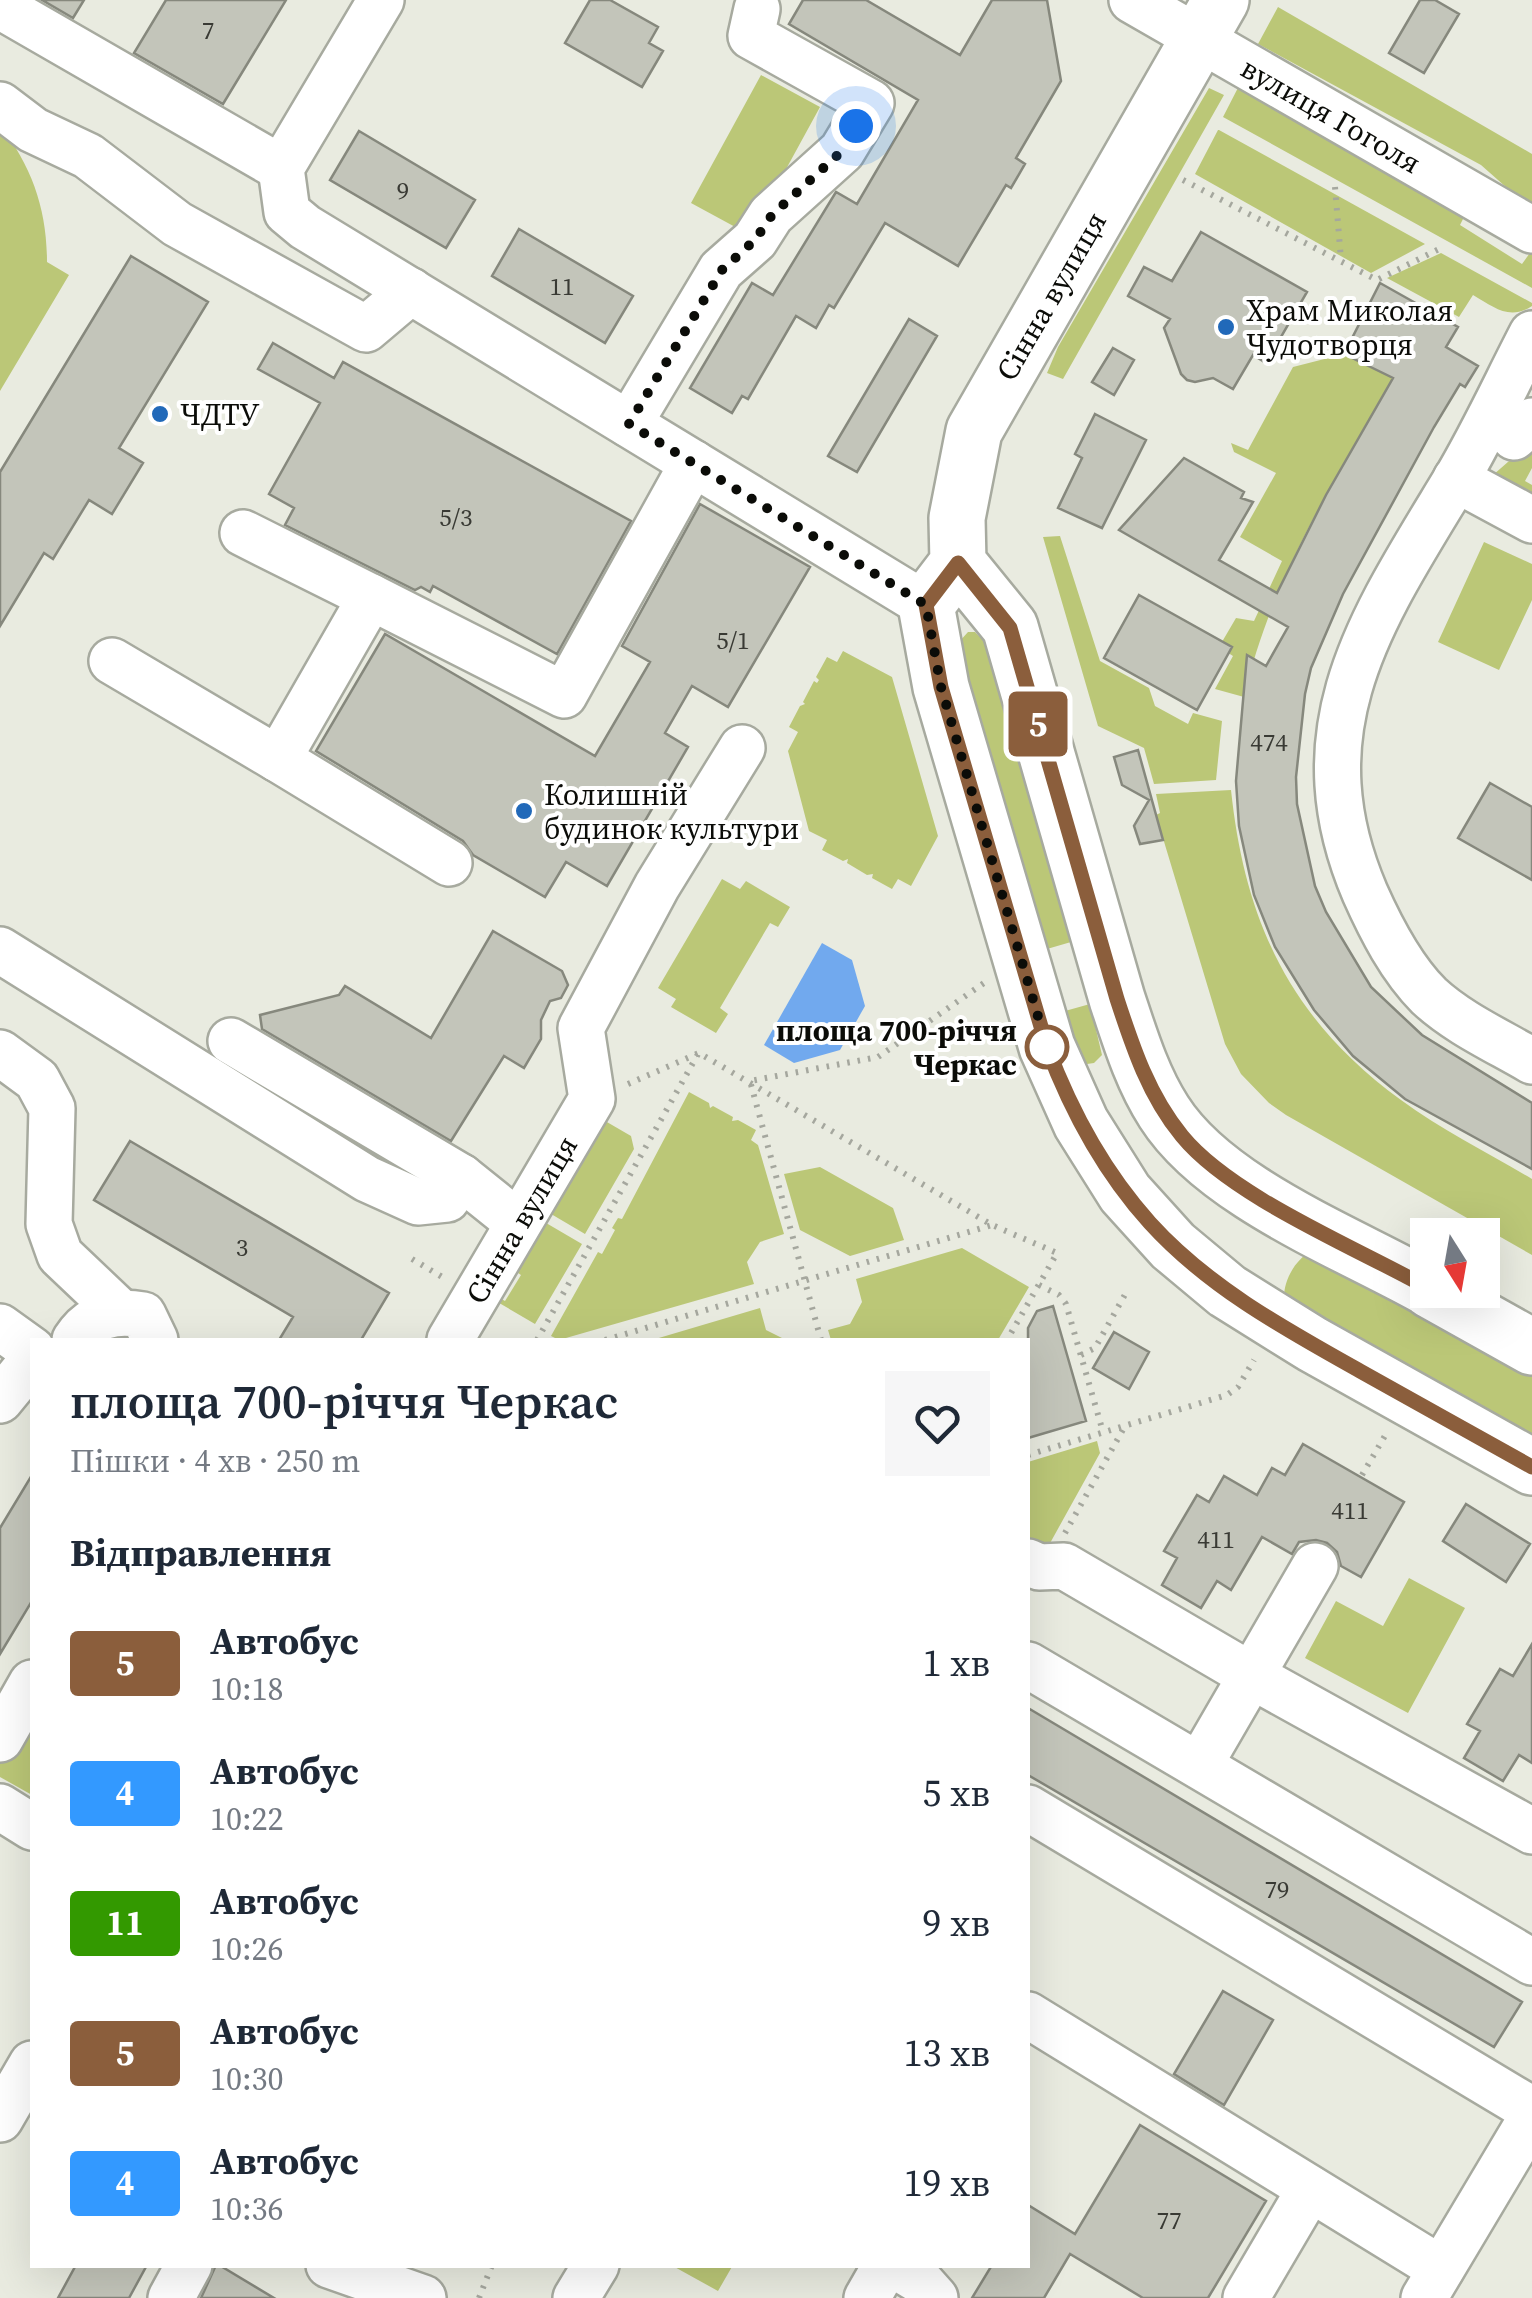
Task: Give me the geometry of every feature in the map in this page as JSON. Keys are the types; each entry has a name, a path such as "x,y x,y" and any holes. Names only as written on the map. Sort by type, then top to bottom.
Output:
{"main road":[{"name":"Сінна вулиця","path":"1210,19 974,431 942,584 941,687 1060,1081 1102,1159 1150,1223 1199,1270 1263,1314 1532,1468"},
{"path":"942,584 1010,628 1132,1044 1164,1112 1198,1153 1260,1196 1410,1279"},
{"path":"1150,1223 1198,1153"},
{"path":"1463,1308 1532,1347"}],"street":[{"path":"381,0 282,168 287,212 305,227 693,463 942,584"},
{"name":"вулиця Гоголя","path":"1132,0 1210,19 1532,230"},
{"path":"629,424 722,270 755,240 772,215 842,151 871,102 751,36 754,3"},
{"path":"0,6 282,168"},
{"path":"0,105 32,130 88,156 176,224 366,329 411,291"},
{"path":"1532,334 1456,479 1398,573 1355,664 1336,764 1337,798 1346,840 1362,886 1408,971 1439,1004 1532,1061"},
{"path":"242,533 564,695 693,463"},
{"path":"1456,479 1532,520"},
{"path":"278,760 371,597"},
{"path":"112,662 449,863"},
{"path":"592,1098 581,1028 657,886 742,748"},
{"path":"0,950 367,1178 418,1202 448,1198 461,1177"},
{"path":"231,1041 461,1177 517,1222"},
{"path":"0,1053 37,1080 52,1108 49,1224 60,1255 119,1311"},
{"name":"Сінна вулиця","path":"451,1338 592,1098"},
{"path":"76,1338 85,1325 119,1311 143,1315 154,1338"},
{"path":"0,1327 30,1349"},
{"path":"0,1400 30,1364"},
{"path":"1037,1564 1064,1566 1252,1676 1532,1831"},
{"path":"1200,1764 1315,1566"},
{"path":"1030,1665 1532,1962"},
{"path":"0,1739 30,1686"},
{"path":"0,1807 30,1826"},
{"path":"1030,1809 1532,2113 1433,2284 1310,2189 1030,2016"},
{"path":"1246,2298 1310,2189"},
{"path":"171,2298 187,2268"},
{"path":"337,2268 422,2298"},
{"path":"576,2298 594,2268"},
{"path":"867,2298 884,2268"},
{"path":"899,2268 919,2280 935,2298"}],"path":[{"path":"1183,180 1377,280 1442,247"},
{"path":"1335,187 1342,262"},
{"path":"750,1081 878,1058 986,981"},
{"path":"592,1098 699,1053"},
{"path":"699,1053 992,1225 1057,1253 1008,1338"},
{"path":"538,1338 699,1053"},
{"path":"750,1081 821,1338"},
{"path":"612,1338 992,1225"},
{"path":"1039,1285 1063,1299 1102,1432"},
{"path":"1080,1355 1095,1348 1127,1291"},
{"path":"1030,1454 1234,1392 1254,1360"},
{"path":"1037,1564 1126,1426"},
{"path":"1362,1475 1386,1434"},
{"path":"480,2298 491,2268"}],"green space":[{"path":"1278,7 1532,154 1532,210 1481,165 1258,44"},
{"path":"761,75 820,107 750,235 691,203"},
{"path":"1242,80 1470,205 1460,225 1522,264 1532,250 1532,288 1223,117"},
{"path":"1209,88 1224,95 1063,379 1047,373 1058,347"},
{"path":"0,125 36,189 47,262 69,275 0,391"},
{"path":"1218,130 1425,244 1371,273 1195,174"},
{"path":"1441,253 1532,306 1509,312 1473,295 1459,317 1387,278"},
{"path":"1344,354 1393,378 1287,572 1270,612 1244,697 1215,689 1233,656 1219,647 1236,618 1254,621 1282,561 1240,537 1276,473 1234,452 1231,443 1248,450 1293,367"},
{"path":"1532,441 1532,468 1525,481 1532,485 1532,508 1485,482"},
{"path":"1060,536 1100,661 1149,688 1155,706 1188,724 1193,713 1222,721 1216,780 1154,784 1144,748 1098,726 1043,537"},
{"path":"1484,542 1532,564 1532,600 1499,670 1438,642"},
{"path":"968,632 975,632 984,641 1071,942 1047,949 960,649 959,642"},
{"path":"843,651 892,677 938,836 911,886 898,879 892,889 872,878 873,874 867,875 847,863 848,859 843,861 822,850 827,840 809,831 788,751 798,732 789,727 805,704 814,681 819,680 816,677 827,657 837,662"},
{"path":"1231,790 1248,883 1262,925 1303,1002 1330,1037 1401,1100 1532,1179 1532,1255 1500,1237 1500,1218 1467,1218 1286,1115 1241,1074 1225,1044 1156,815 1160,813 1156,794"},
{"path":"722,879 740,889 746,881 790,907 778,927 770,923 720,1008 728,1014 716,1033 671,1007 676,999 658,988"},
{"path":"1090,1004 1102,1055 1087,1064 1079,1056 1065,1011"},
{"path":"689,1092 709,1103 710,1108 733,1117 732,1121 738,1120 756,1130 751,1140 758,1145 784,1234 760,1242 747,1262 754,1284 566,1338 551,1336 598,1252 602,1254 618,1218 622,1219"},
{"path":"600,1118 631,1136 634,1149 585,1234 546,1211"},
{"path":"820,1167 893,1208 904,1240 850,1256 800,1230 784,1174"},
{"path":"541,1220 582,1244 535,1324 494,1300 496,1296 505,1301 521,1275 512,1269"},
{"path":"962,1248 1029,1287 999,1338 830,1338 828,1330 850,1324 862,1302 856,1279"},
{"path":"1311,1251 1410,1303 1410,1308 1421,1308 1532,1366 1532,1446 1284,1300 1291,1272"},
{"path":"760,1308 766,1330 782,1338 659,1338"},
{"path":"1097,1441 1100,1453 1044,1554 1030,1546 1030,1461"},
{"path":"1409,1578 1465,1608 1408,1713 1305,1658 1336,1601 1383,1626"},
{"path":"30,1686 30,1794 0,1777 0,1739"},
{"path":"676,2268 731,2268 718,2291"}],"water":[{"path":"822,943 852,960 865,1006 840,1050 794,1063 764,1045"}],"building":[{"path":"42,0 84,0 73,18"},
{"path":"166,0 286,0 223,104 134,53"},
{"path":"590,0 610,0 658,27 649,43 663,51 642,87 565,43"},
{"path":"803,0 866,0 960,55 992,0 1047,0 1061,81 1016,158 1025,164 1011,188 1006,185 958,266 885,223 834,308 829,305 816,328 796,316 748,399 742,396 732,413 690,388 752,283 773,295 836,192 857,204 918,100 789,24"},
{"path":"1420,0 1435,0 1459,14 1424,73 1389,53"},
{"path":"359,131 475,200 446,248 330,180"},
{"path":"519,229 633,296 605,343 492,276"},
{"name":"Храм Миколая Чудотворця","path":"1201,232 1307,292 1266,363 1253,355 1233,389 1213,378 1187,380 1181,374 1164,328 1170,319 1128,296 1144,267 1172,281"},
{"path":"131,256 208,302 119,448 143,463 112,514 89,500 53,559 44,553 0,626 0,472"},
{"path":"1380,283 1458,327 1446,347 1478,366 1465,387 1460,384 1434,427 1343,594 1311,668 1296,777 1297,804 1315,886 1371,987 1422,1035 1532,1103 1532,1169 1405,1099 1353,1056 1314,1010 1275,947 1254,895 1239,826 1236,781 1247,655 1266,666 1288,627 1119,530 1184,458 1244,492 1241,498 1253,502 1219,560 1277,593 1326,495 1393,378 1344,354"},
{"path":"909,319 937,336 857,472 828,456"},
{"path":"273,343 334,378 343,362 631,521 557,654 433,586 430,592 421,587 415,590 285,525 294,508 269,494 320,403 258,369"},
{"path":"1113,348 1134,360 1114,395 1092,382"},
{"path":"1095,414 1146,440 1102,528 1058,508 1082,458 1075,454"},
{"name":"Колишній будинок культури","path":"700,504 810,567 728,707 692,686 665,733 688,747 607,886 566,862 545,897 473,855 463,841 316,751 385,634 595,756 650,662 622,646"},
{"path":"1139,595 1232,647 1197,710 1104,658"},
{"path":"1138,750 1163,840 1140,844 1134,826 1149,800 1122,785 1114,757"},
{"path":"1490,783 1532,807 1532,880 1458,838"},
{"path":"493,931 562,971 568,985 561,998 550,1001 541,1020 541,1039 524,1068 504,1056 451,1141 262,1029 260,1015 339,995 345,986 431,1038"},
{"path":"130,1141 389,1293 362,1338 280,1338 293,1317 94,1200"},
{"path":"1053,1306 1086,1421 1030,1437 1028,1328 1037,1311"},
{"path":"1114,1332 1149,1352 1129,1389 1093,1368"},
{"path":"1303,1444 1404,1502 1361,1577 1341,1566 1337,1552 1327,1543 1299,1542 1292,1554 1262,1537 1231,1590 1217,1581 1201,1608 1162,1585 1177,1558 1164,1551 1197,1495 1209,1502 1224,1476 1257,1495 1272,1468 1285,1475"},
{"path":"30,1478 30,1604 0,1654 0,1528"},
{"path":"1466,1504 1530,1544 1506,1582 1443,1541"},
{"path":"1532,1644 1532,1763 1519,1755 1503,1781 1464,1758 1480,1731 1467,1724 1500,1669 1513,1676"},
{"path":"1030,1709 1522,2002 1494,2047 1030,1776"},
{"path":"1223,1991 1273,2020 1224,2105 1174,2074"},
{"path":"1140,2125 1266,2201 1208,2298 1143,2298 1070,2254 1044,2298 972,2298 990,2268 1030,2268 1030,2206 1075,2234"},
{"path":"74,2268 145,2268 129,2298 58,2298"},
{"path":"215,2268 224,2268 274,2298 201,2298"}],"bus line":[{"name":"5","path":"1410,1278 1310,1225 1228,1175 1198,1153 1164,1112 1149,1086 1117,999 1010,628 958,563 926,605 941,687 1047,1047 1080,1123 1102,1159 1150,1223 1199,1270 1228,1291 1312,1344 1532,1467"}],"place":[{"name":"Храм Миколая Чудотворця","path":"1226,327"},
{"name":"ЧДТУ","path":"160,414"},
{"name":"Колишній будинок культури","path":"524,811"},
{"name":"площа 700-річчя Черкас","path":"1047,1047"}],"route":[{"path":"856,126 842,151 772,215 755,240 722,270 629,424 926,605 941,687 1047,1047"}]}
